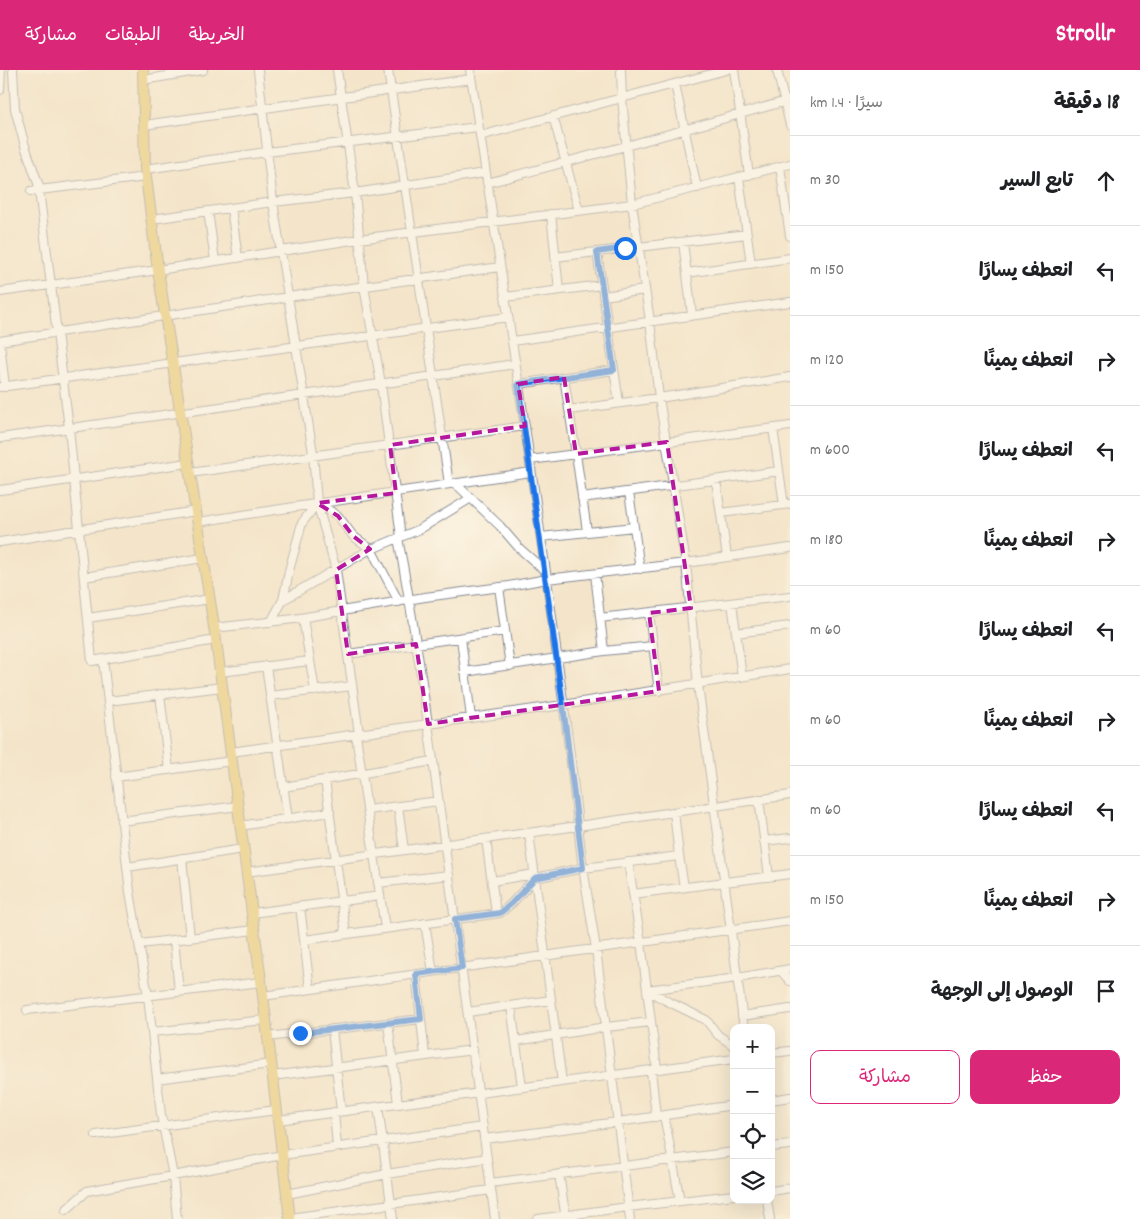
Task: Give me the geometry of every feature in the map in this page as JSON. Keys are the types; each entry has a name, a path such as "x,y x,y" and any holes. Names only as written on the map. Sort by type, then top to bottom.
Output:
{"main road":[{"path":"143,75 146,173 158,270 216,640 290,1219"}],"street":[{"path":"0,90 2,70"},
{"path":"13,70 15,109 37,190 51,285 69,428 92,661 216,640"},
{"path":"143,75 203,70"},
{"path":"258,70 273,202 313,456 317,503 336,570 367,810 385,928"},
{"path":"337,70 355,193 364,286 390,445 400,537 439,800 495,1219"},
{"path":"388,70 442,438 452,484 471,498 500,526 519,548 545,571"},
{"path":"470,70 547,580 630,1219"},
{"path":"621,70 632,204 650,321 659,398 686,563 698,684 743,1024"},
{"path":"480,136 726,70"},
{"path":"734,70 749,175"},
{"path":"777,70 787,101 790,125"},
{"path":"144,125 471,79"},
{"path":"675,84 696,188"},
{"path":"487,183 787,101"},
{"path":"553,116 579,211"},
{"path":"37,190 267,152 478,127"},
{"path":"0,292 412,232 632,204 790,164"},
{"path":"780,167 786,185 790,236"},
{"path":"152,219 355,193 485,173"},
{"path":"739,177 751,264"},
{"path":"231,208 238,258"},
{"path":"208,211 214,261"},
{"path":"551,214 559,290"},
{"path":"555,257 747,234"},
{"path":"683,242 692,315"},
{"path":"597,252 619,403"},
{"path":"687,273 790,258"},
{"path":"500,267 288,297 0,342 2,387 508,317"},
{"path":"505,298 602,285"},
{"path":"603,296 645,290"},
{"path":"512,341 790,302"},
{"path":"0,438 515,364"},
{"path":"518,384 614,370"},
{"path":"564,377 587,532"},
{"path":"569,410 790,377"},
{"path":"0,490 74,479 313,456 525,426"},
{"path":"530,460 790,426"},
{"path":"721,513 787,504 779,471 773,428"},
{"path":"582,498 779,471"},
{"path":"0,542 79,530 396,493 531,472"},
{"path":"716,480 727,557"},
{"path":"629,492 640,569"},
{"path":"283,600 371,549 420,529 471,498"},
{"path":"317,503 338,516 353,536 371,549 399,602"},
{"path":"271,622 283,600 302,523 317,503"},
{"path":"540,537 634,527"},
{"path":"214,628 303,618 547,580 790,550"},
{"path":"84,577 203,558"},
{"path":"595,574 604,651"},
{"path":"499,587 510,666"},
{"path":"600,618 790,596"},
{"path":"88,618 210,599"},
{"path":"732,603 742,677"},
{"path":"649,613 659,690"},
{"path":"303,618 315,691"},
{"path":"736,633 790,626"},
{"path":"348,654 505,631"},
{"path":"461,638 471,718"},
{"path":"465,672 604,651 653,646"},
{"path":"103,659 130,892 148,996 163,1126 173,1176 177,1219"},
{"path":"220,672 310,661"},
{"path":"266,666 288,819"},
{"path":"116,777 169,770 278,746 563,705 790,669"},
{"path":"270,696 352,686"},
{"path":"108,700 222,687"},
{"path":"160,694 169,770"},
{"path":"284,787 433,761"},
{"path":"325,780 346,934"},
{"path":"246,872 790,795"},
{"path":"759,799 769,877"},
{"path":"367,810 439,800"},
{"path":"121,821 238,806"},
{"path":"398,806 404,850"},
{"path":"240,826 330,812"},
{"path":"674,812 684,887"},
{"path":"529,833 562,1082"},
{"path":"764,841 790,838"},
{"path":"486,839 496,913"},
{"path":"127,867 243,849"},
{"path":"492,881 679,856"},
{"path":"182,858 190,938"},
{"path":"628,862 641,942 660,1116 672,1160 680,1201"},
{"path":"633,894 790,874"},
{"path":"378,883 449,875"},
{"path":"304,940 500,913 511,904 535,876"},
{"path":"252,913 380,896"},
{"path":"300,906 310,989"},
{"path":"262,996 790,921"},
{"path":"425,923 433,972"},
{"path":"140,944 254,930"},
{"path":"174,940 179,992"},
{"path":"647,990 790,969"},
{"path":"781,971 790,981"},
{"path":"416,974 425,1056"},
{"path":"27,1010 261,982"},
{"path":"647,990 706,1020 718,1034 730,1043"},
{"path":"468,1012 551,1000"},
{"path":"511,1006 522,1088"},
{"path":"742,1016 790,1009"},
{"path":"268,1037 421,1019"},
{"path":"152,1032 266,1020"},
{"path":"516,1041 651,1022"},
{"path":"388,1023 398,1104"},
{"path":"332,1029 336,1067 337,1148"},
{"path":"272,1076 473,1050"},
{"path":"775,1053 790,1051"},
{"path":"96,1135 163,1126 277,1115 337,1112 730,1060"},
{"path":"157,1079 271,1064"},
{"path":"775,1099 790,1097"},
{"path":"378,1106 393,1219"},
{"path":"484,1139 730,1106"},
{"path":"66,1210 87,1192 114,1186 282,1155 483,1127"},
{"path":"775,1147 790,1145"},
{"path":"290,1219 391,1204 559,1174 730,1153"},
{"path":"287,1194 387,1174 487,1158"},
{"path":"559,1174 565,1217"},
{"path":"775,1190 790,1188"},
{"path":"538,1219 730,1195"},
{"path":"768,1204 770,1219"}],"highlighted area":[{"path":"564,377 576,454 667,442 691,608 649,613 659,691 428,724 416,644 348,654 336,570 370,549 353,536 338,516 317,503 396,493 390,445 525,426 518,384"}],"route":[{"path":"300,1033 421,1019 416,974 462,968 455,919 500,913 535,878 583,868 547,580 518,384 614,370 597,252 625,248"}]}
